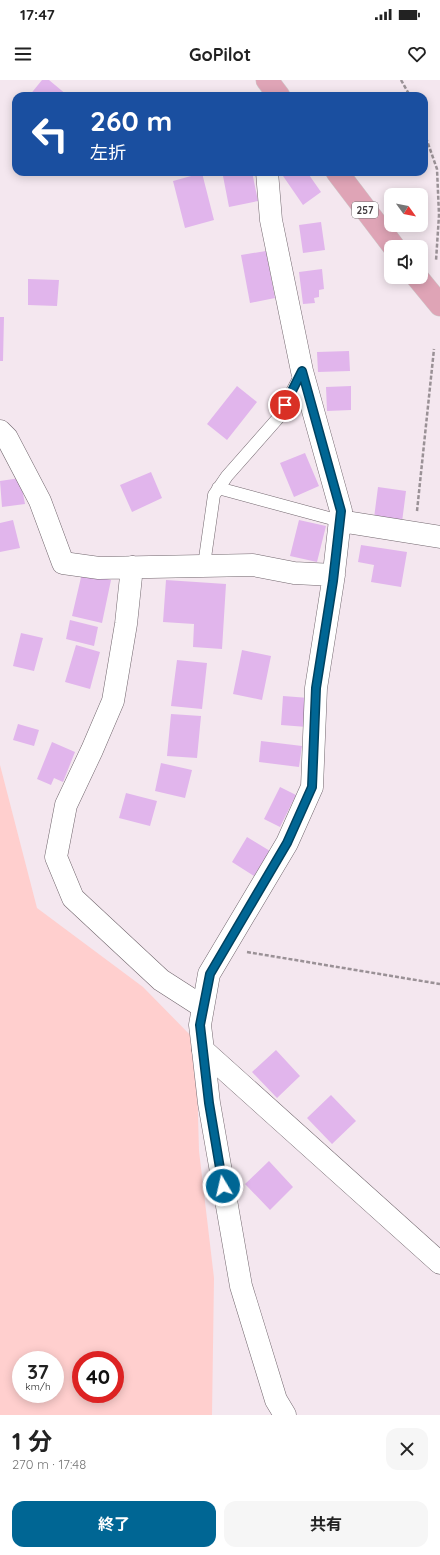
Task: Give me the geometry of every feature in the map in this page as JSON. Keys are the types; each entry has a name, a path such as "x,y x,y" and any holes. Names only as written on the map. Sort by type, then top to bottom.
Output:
{"highway":[{"path":"267,80 276,92"},
{"name":"257","path":"340,176 389,240"},
{"path":"423,284 440,305"}],"street":[{"path":"264,80 264,92"},
{"path":"267,176 271,220 302,371 341,511 334,575 316,688 312,787 287,843 210,974 200,1025 209,1103 240,1286 276,1400 285,1415"},
{"path":"0,431 6,438 40,501 63,563 99,568 253,565 294,573 334,575"},
{"path":"340,521 440,537"},
{"path":"132,567 126,624 113,701 66,805 56,857 73,898 161,980 203,1008"},
{"path":"203,1050 440,1263"}],"lane":[{"path":"204,566 214,494 227,476 280,417 302,371"},
{"path":"218,488 340,521"}],"path":[{"path":"401,80 408,92"},
{"path":"428,143 437,169 439,215 436,261"},
{"path":"414,533 434,349"},
{"path":"224,949 440,984"}],"shaded area":[{"path":"0,765 37,908 143,987 196,1041 199,1151 214,1278 212,1415 0,1415"}],"building":[{"path":"42,80 49,80 63,92 32,92"},
{"path":"191,176 203,176 214,220 185,228 173,181"},
{"path":"223,176 253,176 258,201 229,207"},
{"path":"283,176 310,176 321,192 303,205"},
{"path":"321,222 325,250 303,253 299,225"},
{"path":"266,251 275,298 250,303 241,255"},
{"path":"322,269 324,289 319,290 319,297 314,298 315,303 303,304 299,272"},
{"path":"28,279 59,280 57,306 28,305"},
{"path":"0,317 4,317 3,361 0,361"},
{"path":"349,351 350,371 318,372 317,352"},
{"path":"237,386 257,402 227,440 207,424"},
{"path":"351,386 351,410 327,411 326,387"},
{"path":"305,453 319,486 294,497 280,463"},
{"path":"151,472 162,498 132,512 120,485"},
{"path":"20,478 25,504 2,507 0,481"},
{"path":"378,487 406,491 402,522 374,518"},
{"path":"13,520 20,548 0,552 0,523"},
{"path":"299,520 326,526 317,562 290,556"},
{"path":"361,545 407,552 401,587 371,582 374,565 358,562"},
{"path":"82,573 111,580 102,623 72,616"},
{"path":"166,580 226,584 222,649 193,647 194,624 163,622"},
{"path":"70,620 98,627 94,646 66,639"},
{"path":"21,633 43,638 34,671 13,666"},
{"path":"76,645 100,652 90,689 65,682"},
{"path":"242,650 271,656 262,700 233,694"},
{"path":"177,660 207,663 202,709 171,706"},
{"path":"283,696 309,698 307,727 281,725"},
{"path":"171,714 201,716 197,758 167,756"},
{"path":"18,724 39,730 34,746 13,740"},
{"path":"261,741 302,746 299,767 259,762"},
{"path":"52,742 75,752 63,782 54,778 51,785 37,779"},
{"path":"161,763 192,770 185,798 155,791"},
{"path":"280,787 296,795 280,827 264,819"},
{"path":"126,793 157,801 150,826 119,818"},
{"path":"247,837 270,851 254,876 232,862"},
{"path":"276,1050 300,1076 277,1098 252,1072"},
{"path":"331,1095 356,1121 332,1144 307,1118"},
{"path":"269,1161 293,1187 270,1210 245,1184"}],"route":[{"path":"223,1186 209,1103 200,1025 210,974 236,927 287,843 312,787 316,688 333,581 341,511 302,371 285,405"}]}
